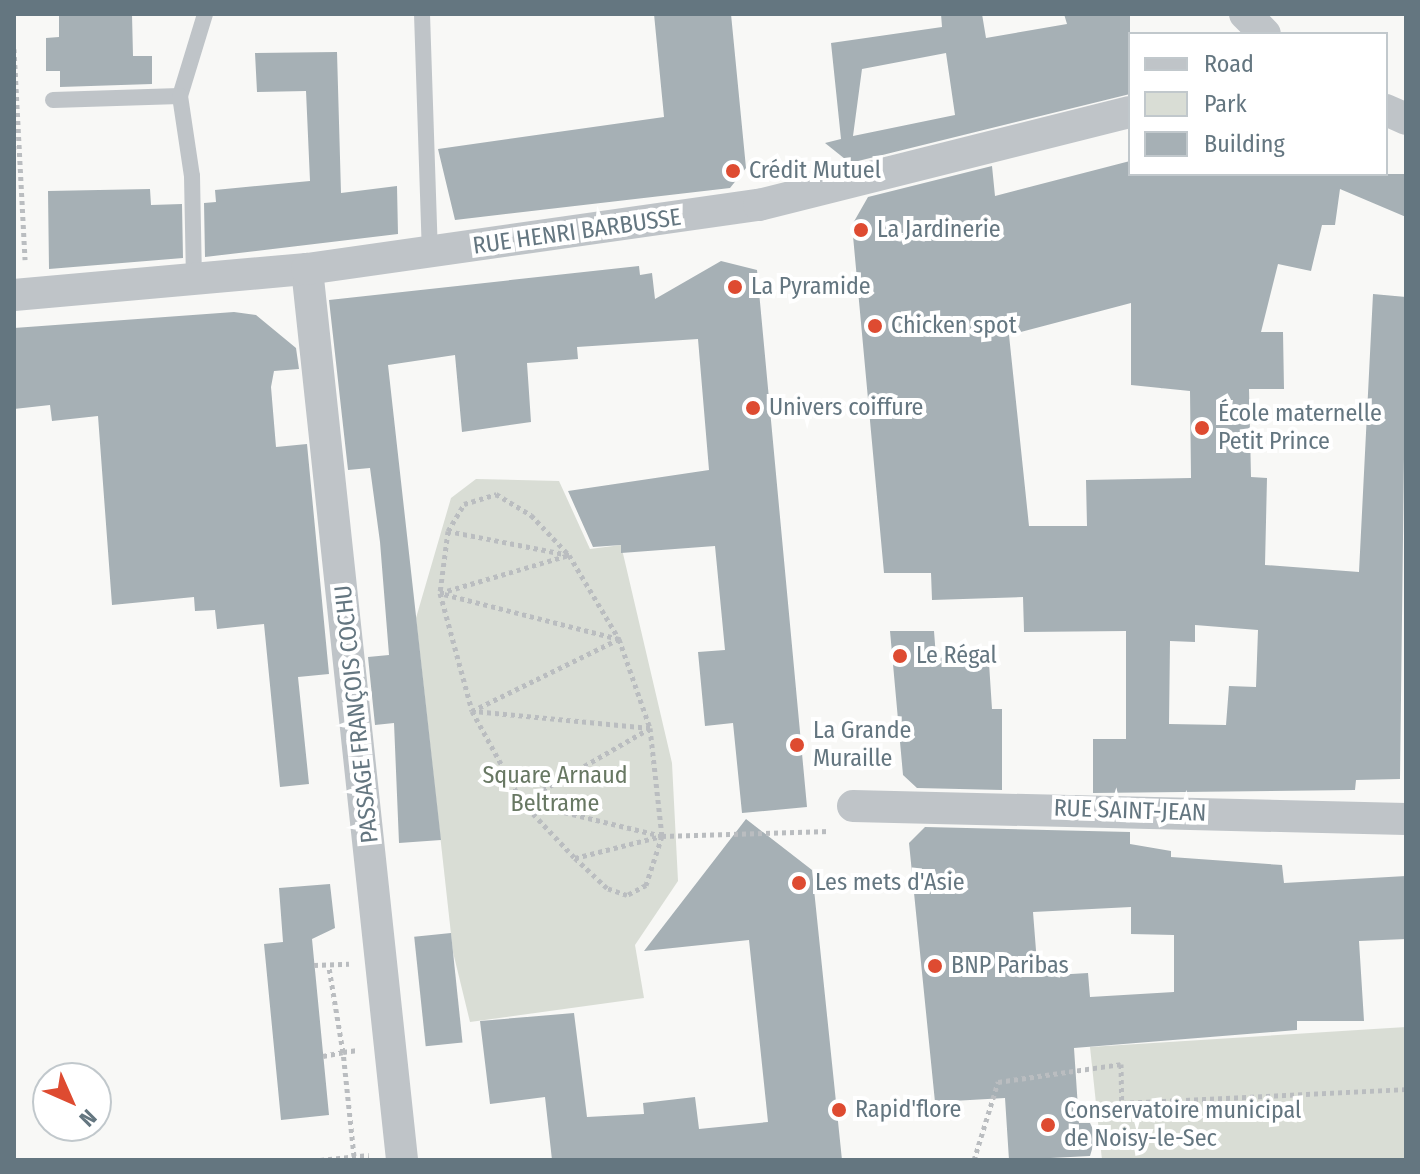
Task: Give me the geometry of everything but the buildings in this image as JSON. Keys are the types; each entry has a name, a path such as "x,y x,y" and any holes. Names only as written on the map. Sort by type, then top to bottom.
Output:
{"street":[{"path":"1245,14 1263,32"},
{"name":"RUE HENRI BARBUSSE","path":"20,294 194,282 307,269 759,205 1128,113"},
{"name":"PASSAGE FRANÇOIS COCHU","path":"307,269 402,1157"},
{"name":"RUE SAINT-JEAN","path":"846,818 1406,819"}],"lane":[{"path":"194,282 192,176 180,96 205,14"},
{"path":"422,14 430,254"},
{"path":"53,100 180,96"}],"path":[{"path":"14,49 20,294"},
{"path":"496,494 531,515 569,555 619,639 650,728 662,836 646,885 627,895 607,888 522,802 472,711 440,593 448,531 464,504 496,494"},
{"path":"448,531 569,555"},
{"path":"440,593 569,555"},
{"path":"440,593 619,639"},
{"path":"472,711 619,639"},
{"path":"472,711 650,728"},
{"path":"522,802 650,728"},
{"path":"522,802 662,836"},
{"path":"575,858 662,836 846,818"},
{"path":"329,967 343,1052 354,1156"},
{"path":"323,1056 390,1046"},
{"path":"974,1160 998,1082 1121,1064 1122,1103 1406,1089"},
{"path":"320,1160 354,1156 402,1157"}],"green space":[{"name":"Square Arnaud Beltrame","path":"476,479 559,481 590,549 621,545 672,763 678,881 635,945 644,998 470,1022 453,952 416,618 451,498"},
{"path":"1406,1027 1406,1160 1102,1160 1090,1047"}],"place":[{"name":"Crédit Mutuel","path":"733,171"},
{"name":"La Jardinerie","path":"861,230"},
{"name":"La Pyramide","path":"735,287"},
{"name":"Chicken spot","path":"875,326"},
{"name":"Univers coiffure","path":"753,408"},
{"name":"École maternelle Petit Prince","path":"1202,428"},
{"name":"Le Régal","path":"900,656"},
{"name":"La Grande Muraille","path":"797,745"},
{"name":"Les mets d'Asie","path":"799,883"},
{"name":"BNP Paribas","path":"935,966"},
{"name":"Rapid'flore","path":"839,1110"},
{"name":"Conservatoire municipal de Noisy-le-Sec","path":"1048,1125"}]}
